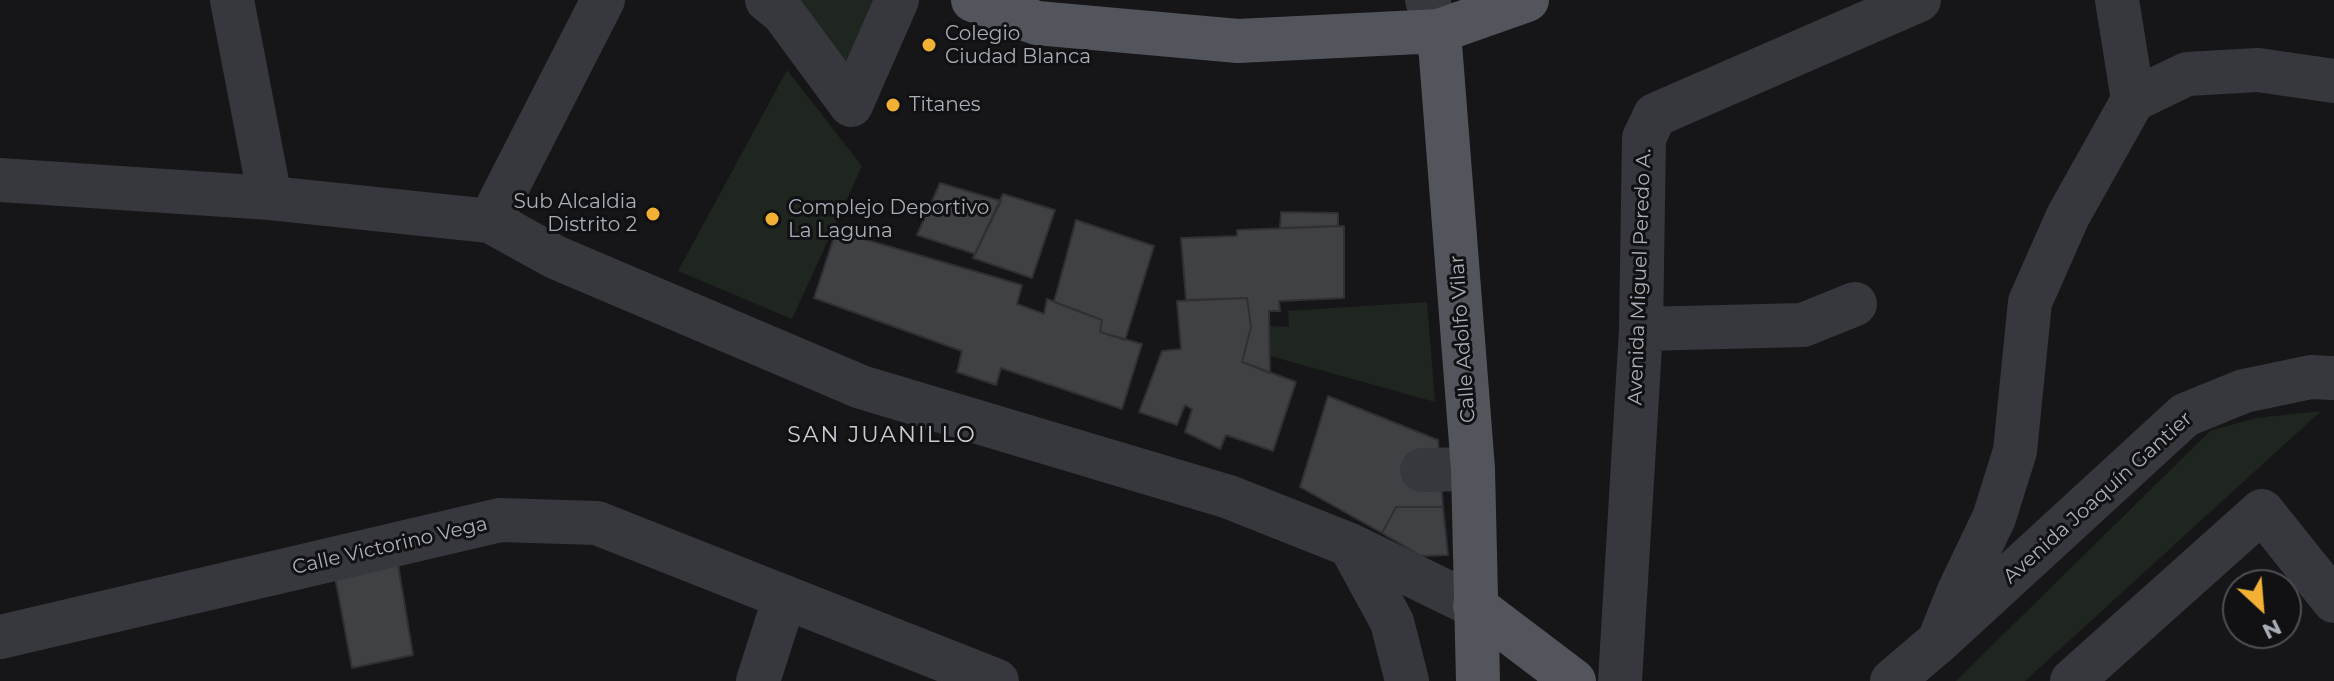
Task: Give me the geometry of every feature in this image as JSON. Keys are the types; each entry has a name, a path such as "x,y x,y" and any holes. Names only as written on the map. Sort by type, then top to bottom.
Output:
{"main road":[{"path":"973,0 1037,23 1238,41 1433,16 1527,0"},
{"name":"Calle Adolfo Vilar","path":"1433,16 1473,469 1478,681"},
{"path":"1475,606 1574,681"}],"street":[{"path":"232,0 270,198"},
{"path":"490,221 603,0"},
{"path":"767,0 783,13 851,105 897,0"},
{"name":"Avenida Miguel Peredo A.","path":"1620,681 1641,329 1644,138 1655,115 1919,0"},
{"path":"2117,0 2133,100"},
{"path":"1939,641 1994,518 2015,451 2030,302 2068,216 2133,100 2187,74 2258,70 2334,81"},
{"path":"0,180 270,198 490,221 555,257 861,387 1229,497 1350,545 1475,606"},
{"path":"1641,329 1803,325 1855,304"},
{"name":"Avenida Joaquín Gantier","path":"1892,681 2185,415 2244,391 2311,377 2334,378"},
{"path":"1422,470 1473,469"},
{"path":"2072,681 2262,511 2334,601"},
{"name":"Calle Victorino Vega","path":"0,637 500,520 597,523 997,681"},
{"path":"1350,545 1392,622 1407,681"},
{"path":"758,681 785,597"}],"shaded area":[{"path":"789,0 884,0 852,62 838,59"},
{"name":"Complejo Deportivo La Laguna","path":"787,70 862,166 792,319 678,271"},
{"path":"1427,302 1435,402 1270,356 1270,326 1289,327 1288,311"},
{"path":"2321,411 2025,681 1956,681 2210,431 2256,418"}],"building":[{"path":"940,183 1001,201 975,254 917,235"},
{"path":"1003,194 1055,210 1032,278 973,258"},
{"path":"1281,212 1338,213 1338,226 1280,228"},
{"path":"1076,220 1154,246 1125,340 1100,332 1102,320 1054,302"},
{"path":"1344,226 1344,298 1279,301 1280,311 1269,311 1270,373 1242,362 1251,327 1247,298 1186,300 1181,238 1237,236 1237,230"},
{"path":"836,231 1022,285 1017,304 1044,314 1047,299 1102,320 1100,332 1142,344 1122,409 1001,368 996,385 957,372 962,351 814,298"},
{"path":"1247,298 1251,327 1242,362 1296,382 1273,451 1226,435 1220,449 1185,432 1192,409 1185,405 1177,425 1139,412 1162,351 1181,349 1177,301"},
{"path":"1328,396 1438,440 1443,507 1396,507 1382,533 1300,487"},
{"path":"1396,507 1443,507 1448,555 1421,556 1382,533"},
{"path":"398,564 413,655 352,668 335,577"}],"place":[{"name":"Colegio Ciudad Blanca","path":"929,45"},
{"name":"Titanes","path":"893,105"},
{"name":"Sub Alcaldia Distrito 2","path":"653,214"},
{"name":"Complejo Deportivo La Laguna","path":"772,219"}],"district":[{"name":"SAN JUANILLO","path":"882,436"}]}
